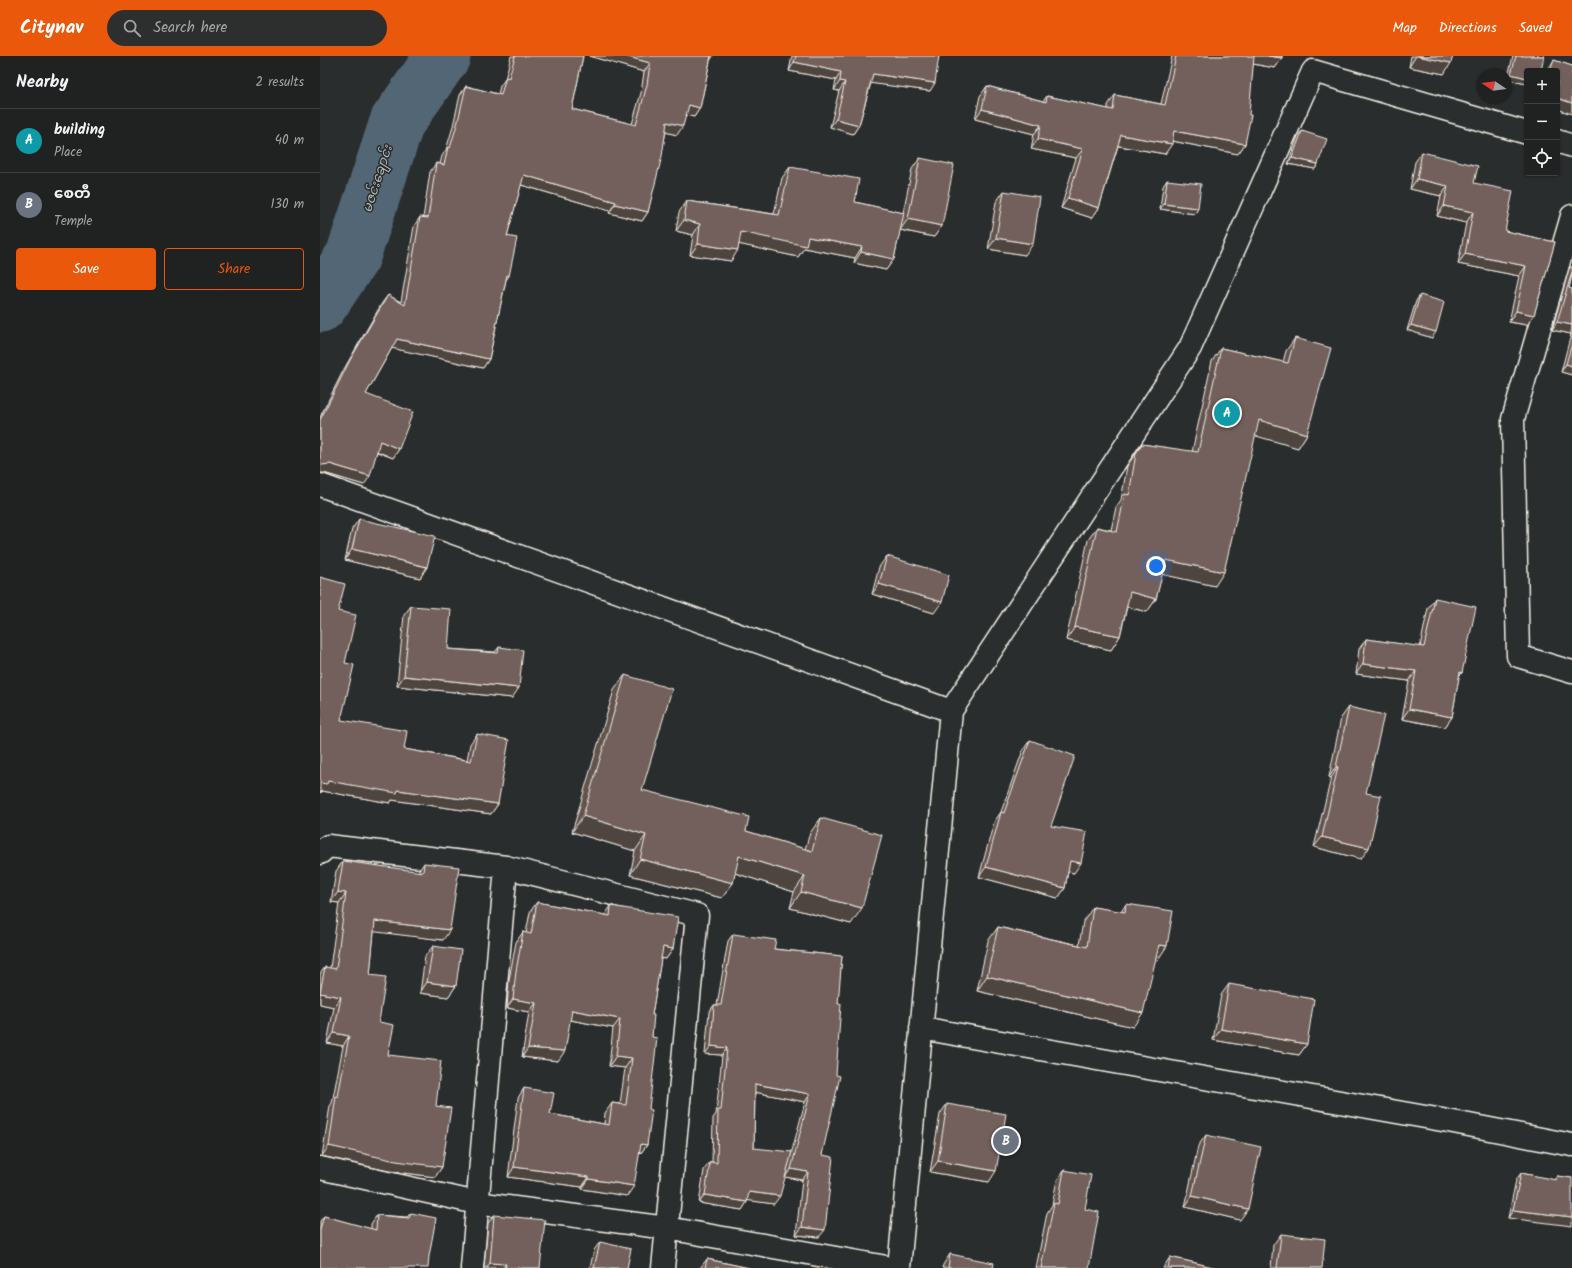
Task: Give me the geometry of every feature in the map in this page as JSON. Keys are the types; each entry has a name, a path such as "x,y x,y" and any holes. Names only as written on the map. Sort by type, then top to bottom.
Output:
{"street":[{"path":"898,1268 951,711 1190,348 1313,71 1524,131"},
{"path":"1560,142 1572,146"},
{"path":"1572,216 1513,419 1518,656 1572,672"},
{"path":"320,485 951,711"},
{"path":"320,853 328,846 506,867 697,915 663,1268"},
{"path":"472,1268 506,867"},
{"path":"921,1028 1448,1121 1572,1145"},
{"path":"320,1168 477,1203 667,1228 892,1268"}],"building":[{"path":"515,56 583,56 572,109 636,125 647,85 650,63 625,56 711,56 700,108 689,105 683,126 667,122 662,156 648,212 615,204 616,202 524,175 507,236 517,238 509,276 507,275 489,359 397,339 366,394 413,412 399,449 380,441 370,476 330,464 322,465 320,464 320,420 350,360 388,295 405,305 420,217 428,218 436,163 444,165 448,147 450,148 458,121 466,86 501,95 506,77 509,78"},
{"path":"796,56 939,56 935,83 873,74 859,125 836,119 845,82 840,81 841,72 794,62"},
{"path":"1176,56 1254,56 1249,115 1251,115 1245,144 1174,131 1172,144 1121,135 1099,208 1068,198 1083,149 1038,139 1041,125 982,109 987,86 1046,102 1047,96 1113,110 1115,95 1165,105"},
{"path":"1268,56 1282,56 1282,58"},
{"path":"1418,56 1453,56 1451,63"},
{"path":"1516,56 1544,56 1542,68 1524,68 1524,77 1512,74"},
{"path":"1554,60 1572,66 1572,103 1560,99 1560,68 1551,68"},
{"path":"1302,131 1327,139 1318,164 1292,158"},
{"path":"1422,152 1478,166 1474,183 1513,191 1505,231 1555,242 1534,315 1516,311 1526,266 1465,254 1473,212 1444,206 1448,186 1417,179"},
{"path":"920,158 954,165 942,226 908,219"},
{"path":"790,167 859,179 855,202 904,213 894,259 861,252 862,247 808,237 806,246 741,232 738,250 698,244 700,224 684,220 687,201 779,215"},
{"path":"1167,180 1201,184 1198,208 1164,204"},
{"path":"1004,191 1040,197 1033,244 996,238"},
{"path":"1572,272 1569,288 1572,289 1572,325 1557,322"},
{"path":"1420,295 1444,302 1436,332 1411,325"},
{"path":"1295,338 1331,348 1307,434 1259,420 1224,572 1166,560 1156,599 1130,592 1120,636 1075,627 1097,527 1117,532 1125,494 1129,495 1136,453 1142,444 1198,452 1221,348 1288,363"},
{"path":"1572,343 1572,366 1566,364"},
{"path":"359,519 435,536 427,567 352,549"},
{"path":"887,556 949,575 942,602 879,584"},
{"path":"320,577 345,584 338,611 356,615 345,663 354,665 341,720 407,731 404,749 471,761 477,734 509,740 498,804 398,790 397,793 328,781 327,784 320,783"},
{"path":"1435,598 1476,607 1462,673 1460,672 1452,717 1409,709 1416,671 1363,664 1366,639 1424,647"},
{"path":"411,606 451,609 448,649 498,653 499,647 523,650 519,688 404,676"},
{"path":"625,675 672,689 642,790 749,817 746,831 812,851 821,818 882,835 862,908 801,892 805,876 739,856 733,883 640,859 646,835 583,816"},
{"path":"1349,707 1384,715 1366,793 1381,796 1369,848 1322,837 1338,767 1336,767"},
{"path":"1030,740 1075,756 1051,826 1087,832 1081,863 1070,861 1065,888 986,867 1001,812 1004,813"},
{"path":"343,861 423,872 424,863 459,867 450,930 375,921 370,975 386,977 379,1022 394,1025 388,1055 441,1061 436,1106 451,1108 442,1167 396,1161 329,1146 336,1096 338,1097 349,1036 334,1033 341,997 320,993 325,967 336,969 346,893 338,892"},
{"path":"537,902 610,916 611,906 678,917 673,949 663,947 652,1015 654,1015 652,1037 657,1038 649,1109 652,1110 647,1145 641,1144 634,1186 589,1179 589,1177 514,1167 524,1088 554,1093 550,1114 609,1125 612,1103 626,1105 632,1058 616,1056 620,1019 572,1010 565,1051 528,1048 536,1003 513,999 523,932 531,934"},
{"path":"1126,904 1173,911 1167,946 1159,945 1143,1013 987,976 998,927 1087,947 1093,907 1125,912"},
{"path":"733,934 776,940 774,949 842,956 838,1004 841,1004 836,1075 840,1076 822,1155 833,1157 825,1230 802,1227 808,1172 791,1169 810,1094 755,1084 754,1148 792,1152 780,1196 749,1192 747,1202 705,1195 710,1162 717,1163 718,1110 721,1110 727,1048 711,1046 714,1005 721,1005"},
{"path":"433,946 461,950 456,986 427,982"},
{"path":"1229,984 1314,999 1307,1044 1221,1029"},
{"path":"947,1104 1006,1114 996,1171 938,1161"},
{"path":"1206,1135 1261,1147 1248,1209 1192,1196"},
{"path":"1064,1170 1091,1175 1085,1209 1099,1212 1089,1268 1041,1268 1054,1203 1058,1204"},
{"path":"1521,1173 1556,1180 1557,1176 1572,1178 1572,1217 1513,1210"},
{"path":"411,1213 436,1218 428,1268 320,1268 320,1229 324,1216 376,1230 377,1215 409,1218"},
{"path":"494,1215 545,1220 540,1268 505,1268 506,1264 490,1263"},
{"path":"1281,1234 1325,1239 1322,1268 1277,1268"},
{"path":"600,1242 631,1249 627,1268 594,1268"},
{"path":"950,1254 994,1263 993,1268 948,1268"},
{"path":"1170,1257 1217,1268 1168,1268"},
{"path":"707,1259 749,1268 705,1268"}],"waterway":[{"name":"မဇင်းချောင်း","path":"320,305 353,256 397,122 443,56"}],"place":[{"name":"building","path":"1227,413"},
{"name":"စေတီ","path":"1006,1141"}]}
